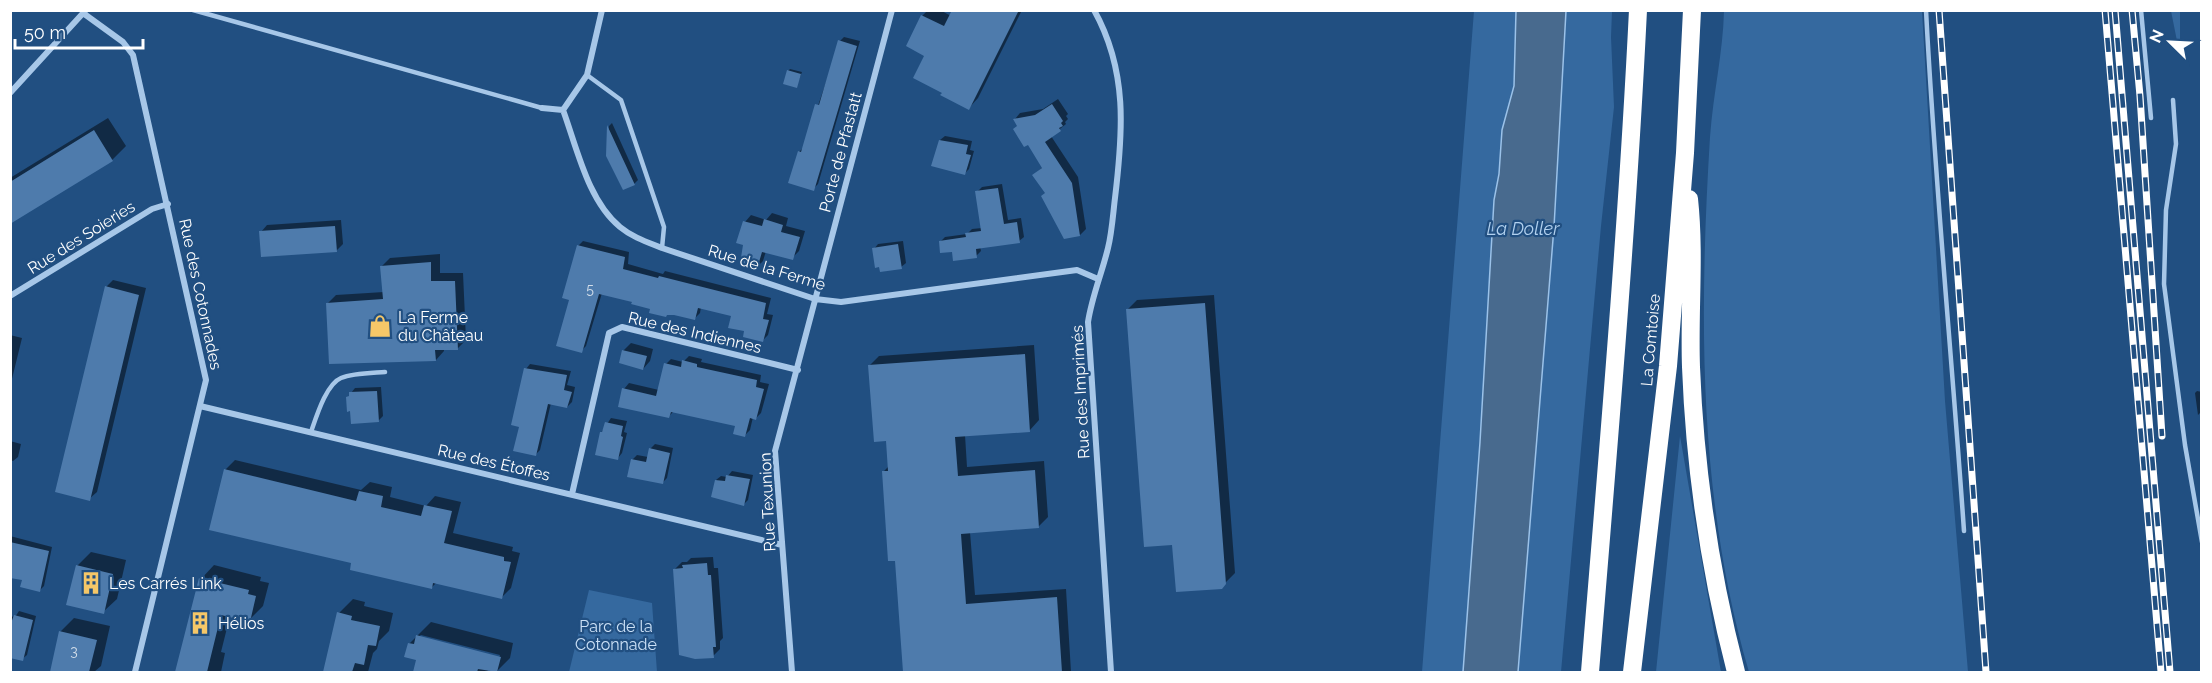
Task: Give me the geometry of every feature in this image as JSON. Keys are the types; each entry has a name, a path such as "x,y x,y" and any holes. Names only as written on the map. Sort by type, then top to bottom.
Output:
{"highway":[{"name":"La Comtoise","path":"1590,672 1619,329 1638,10"},
{"name":"La Comtoise","path":"1632,672 1668,366 1685,153 1692,10"},
{"path":"1685,153 1694,237 1690,309 1695,432 1705,524 1720,608 1736,672"}],"street":[{"path":"542,108 564,110 587,75 602,10"},
{"name":"Porte de Pfastatt","path":"815,300 892,10"},
{"name":"Rue des Imprimés","path":"1094,10 1115,62 1122,109 1120,158 1109,247 1091,300 1088,322 1111,672"},
{"path":"10,93 84,12"},
{"name":"Rue des Cotonnades","path":"84,12 123,42 133,55 206,380 135,672"},
{"name":"Rue de la Ferme","path":"564,110 596,198 605,212 620,227 638,239 662,248 815,300 841,302 1077,270 1098,279"},
{"name":"Rue des Soieries","path":"10,296 152,209 168,204"},
{"name":"Rue Texunion","path":"792,672 775,451 815,300"},
{"name":"Rue des Indiennes","path":"572,494 609,333 622,327 798,370"},
{"name":"Rue des Étoffes","path":"200,406 782,545"}],"lane":[{"path":"193,10 542,108"},
{"path":"1926,10 1944,289 1953,376 1964,531"},
{"path":"2142,10 2151,118"},
{"path":"587,75 621,100 664,226 662,248"},
{"path":"2173,100 2176,144 2166,210 2164,284 2185,445 2202,542"},
{"path":"311,432 319,409 333,384 341,378 385,372"}],"green space":[{"path":"1474,11 1516,11 1514,86 1502,130 1499,174 1494,200 1480,442 1463,672 1422,672"},
{"path":"1566,11 1612,11 1614,107 1601,226 1561,672 1518,672 1554,227"},
{"path":"1724,11 1922,11 1945,401 1968,672 1749,672 1732,606 1720,540 1711,474 1706,407 1704,272 1706,205 1711,121"},
{"path":"2171,11 2180,11 2180,56"},
{"path":"1680,436 1721,672 1656,672"},
{"name":"Parc de la Cotonnade","path":"589,590 652,603 657,672 569,672"}],"water":[{"name":"La Doller","path":"1516,11 1566,11 1554,227 1518,672 1463,672 1480,442 1494,200 1499,174 1502,130 1514,86"}],"building":[{"path":"952,10 1019,10 969,110 913,78 924,56 906,46 921,15 944,26"},
{"path":"838,40 857,46 814,191 788,183 798,151 801,152 815,104 819,105"},
{"path":"787,70 801,74 797,88 783,84"},
{"path":"1052,104 1063,121 1061,123 1063,126 1059,128 1061,131 1045,142 1072,183 1080,236 1064,239 1041,196 1045,193 1032,175 1042,168 1028,145 1024,147 1013,129 1017,126 1013,119 1035,115"},
{"path":"607,125 635,185 623,190 606,156"},
{"path":"94,130 113,161 10,224 10,182"},
{"path":"939,140 968,145 966,154 971,155 965,175 931,166"},
{"path":"998,188 1004,224 1017,222 1020,243 976,249 977,258 953,261 952,252 940,253 939,241 966,237 965,233 981,231 975,191"},
{"path":"764,219 783,225 781,232 800,237 793,260 762,252 757,269 740,264 743,245 736,243 743,221 762,226"},
{"path":"335,226 337,252 261,257 259,231"},
{"path":"898,244 902,269 880,272 879,267 875,268 872,248"},
{"path":"577,245 625,257 623,269 766,303 763,319 769,320 763,342 743,337 744,331 728,328 731,316 698,308 695,320 674,315 666,317 649,313 650,309 631,304 632,302 599,294 582,353 556,346 569,300 562,298"},
{"name":"La Ferme du Château","path":"431,262 431,281 455,281 458,350 435,350 436,361 329,364 326,303 383,299 380,266"},
{"path":"105,286 139,295 90,501 55,492"},
{"path":"1205,303 1226,584 1222,589 1176,592 1172,545 1144,547 1126,309"},
{"path":"622,350 647,356 643,370 619,363"},
{"path":"1025,354 1030,432 955,437 958,476 1035,470 1039,528 961,534 966,604 1057,597 1062,672 903,672 895,561 888,561 882,471 888,471 886,441 874,442 868,365"},
{"path":"682,360 697,364 697,367 757,380 756,387 764,389 756,420 750,418 745,437 733,434 735,426 671,412 669,418 618,407 622,388 656,396 664,363 681,367"},
{"path":"524,368 567,375 564,390 572,392 567,408 548,404 536,456 513,451 519,427 511,425"},
{"path":"377,391 379,422 351,424 346,397 349,396 349,392"},
{"path":"605,422 623,426 618,460 595,455 600,432"},
{"path":"649,448 670,453 663,484 627,477 631,459 646,462"},
{"path":"224,469 356,501 359,491 383,496 381,507 421,516 424,505 452,511 444,543 504,557 504,561 511,562 502,599 433,583 432,589 350,570 351,563 209,530"},
{"path":"726,475 750,479 744,506 711,497 715,480 725,481"},
{"path":"10,542 49,551 40,592 20,587 22,580 10,578"},
{"path":"707,563 708,575 711,575 716,647 713,647 714,658 695,659 679,655 673,569 683,568 682,565"},
{"name":"Les Carrés Link","path":"76,565 113,574 104,614 66,605"},
{"name":"Hélios","path":"199,578 249,590 248,594 256,596 250,622 221,615 207,672 175,672"},
{"path":"337,612 352,616 351,620 380,626 376,646 368,645 364,665 355,663 352,672 323,672"},
{"path":"14,615 33,620 23,661 10,658 10,626"},
{"name":"Les Carrés Link","path":"59,631 97,640 89,672 50,672"},
{"path":"416,635 501,657 497,672 478,669 477,672 413,672 416,660 404,657 408,643 414,644"}],"railway":[{"path":"1939,10 1986,672"},
{"path":"2105,10 2161,672"},
{"path":"2115,10 2170,672"},
{"path":"2132,10 2140,96 2162,436"}],"place":[{"name":"La Ferme du Château","path":"380,326"},
{"name":"Les Carrés Link","path":"91,583"},
{"name":"Hélios","path":"200,623"}]}
